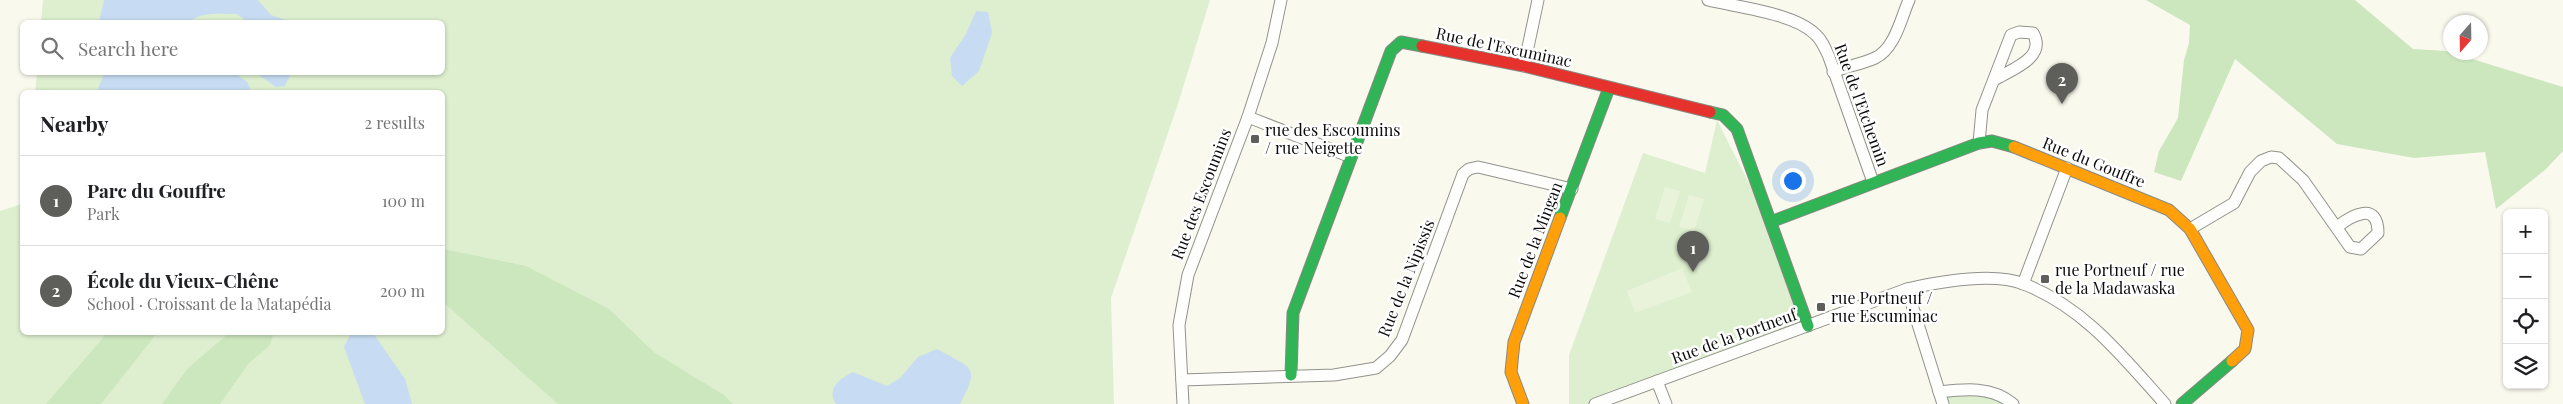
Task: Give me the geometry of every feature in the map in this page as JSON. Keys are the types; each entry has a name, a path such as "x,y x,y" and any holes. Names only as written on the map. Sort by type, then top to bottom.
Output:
{"street":[{"name":"Rue des Escoumins","path":"1183,404 1179,325 1188,275 1248,117 1272,43 1281,0"},
{"path":"1524,66 1538,0"},
{"name":"Rue de l'Etchemin","path":"1708,0 1781,17 1814,32 1822,42 1872,182"},
{"path":"1833,72 1875,58 1883,53 1894,34 1909,0"},
{"path":"1979,143 1982,110 2011,35 2019,32 2034,33 2038,42 2037,49 2032,56 1994,80"},
{"name":"Rue de l'Escuminac","path":"1291,375 1293,314 1391,51 1401,42 1524,66 1722,115 1737,129 1773,221 1808,326"},
{"name":"Rue de la Mingan","path":"1523,404 1511,372 1514,342 1610,88"},
{"path":"1248,117 1351,157"},
{"name":"Rue du Gouffre","path":"1773,221 1872,182 1979,143 1992,141 2009,145 2169,210 2190,229 2248,330 2245,349 2182,404"},
{"path":"2190,229 2234,203 2250,172 2261,161 2272,157 2278,158 2303,180 2337,226"},
{"name":"Rue de la Nipissis","path":"1182,380 1334,374 1376,368 1390,356 1402,340 1463,174 1469,169 1478,167 1572,189"},
{"path":"2023,284 2067,168"},
{"name":"Rue de la Portneuf","path":"1595,404 1907,289 1952,280 1990,280 2023,284 2068,308 2103,334 2165,404"},
{"path":"1907,289 1943,404"},
{"path":"1658,381 1666,404"},
{"path":"1939,392 1962,389 1988,390 2007,398 2013,404"}],"green space":[{"path":"43,0 1210,0 1177,107 1111,298 1114,404 0,404 0,211 20,205 20,335 445,335 445,90 35,90 37,75 445,75 445,20 41,20"},
{"path":"2146,0 2355,0 2413,49 2443,51 2443,60 2475,60 2563,87 2563,151 2546,169 2496,209 2485,152 2414,158 2337,144 2235,59 2181,181 2154,172 2159,151 2178,118 2190,25"},
{"path":"1717,120 1768,221 1804,324 1599,404 1569,404 1569,355 1643,153 1705,173"},
{"path":"1665,187 1680,191 1670,223 1655,219"},
{"path":"1689,195 1704,199 1694,231 1679,227"},
{"path":"445,249 526,266 609,309 655,353 724,395 733,404 558,404 445,304"},
{"path":"1682,268 1692,292 1635,313 1627,291"},
{"path":"105,335 155,335 101,404 46,404"},
{"path":"227,335 273,335 269,346 248,364 220,404 162,404 188,368"},
{"path":"1962,389 2013,404 1943,404 1939,392"}],"water":[{"path":"104,0 258,0 271,15 285,20 244,20 237,14 219,14 200,16 192,20 99,20"},
{"path":"976,11 988,12 992,33 979,71 962,86 952,76 950,58 966,34"},
{"path":"103,75 238,75 247,82 251,90 98,90"},
{"path":"259,75 290,75 285,86 276,87"},
{"path":"350,335 374,335 405,379 412,404 365,404 344,347"},
{"path":"937,349 969,369 971,375 970,382 960,404 836,404 833,399 836,385 848,374 853,372 887,386 900,378 918,357"}],"traffic: fast":[{"path":"1291,375 1293,313 1391,51 1401,42 1422,46"},
{"path":"1560,218 1609,88"},
{"path":"1710,112 1723,115 1737,129 1808,326"},
{"path":"1773,221 1979,143 1992,141 2014,147"},
{"path":"2182,404 2232,361"}],"traffic: slow":[{"path":"2014,147 2169,210 2190,229 2248,330 2245,349 2232,361"},
{"path":"1523,404 1511,372 1514,342 1560,218"}],"traffic: jam":[{"path":"1422,46 1524,66 1710,112"}],"place":[{"name":"École du Vieux-Chêne","path":"2062,104"},
{"name":"rue des Escoumins / rue Neigette","path":"1255,139"},
{"name":"Parc du Gouffre","path":"1693,272"},
{"name":"rue Portneuf / rue de la Madawaska","path":"2045,279"},
{"name":"rue Portneuf / rue Escuminac","path":"1821,307"}]}
